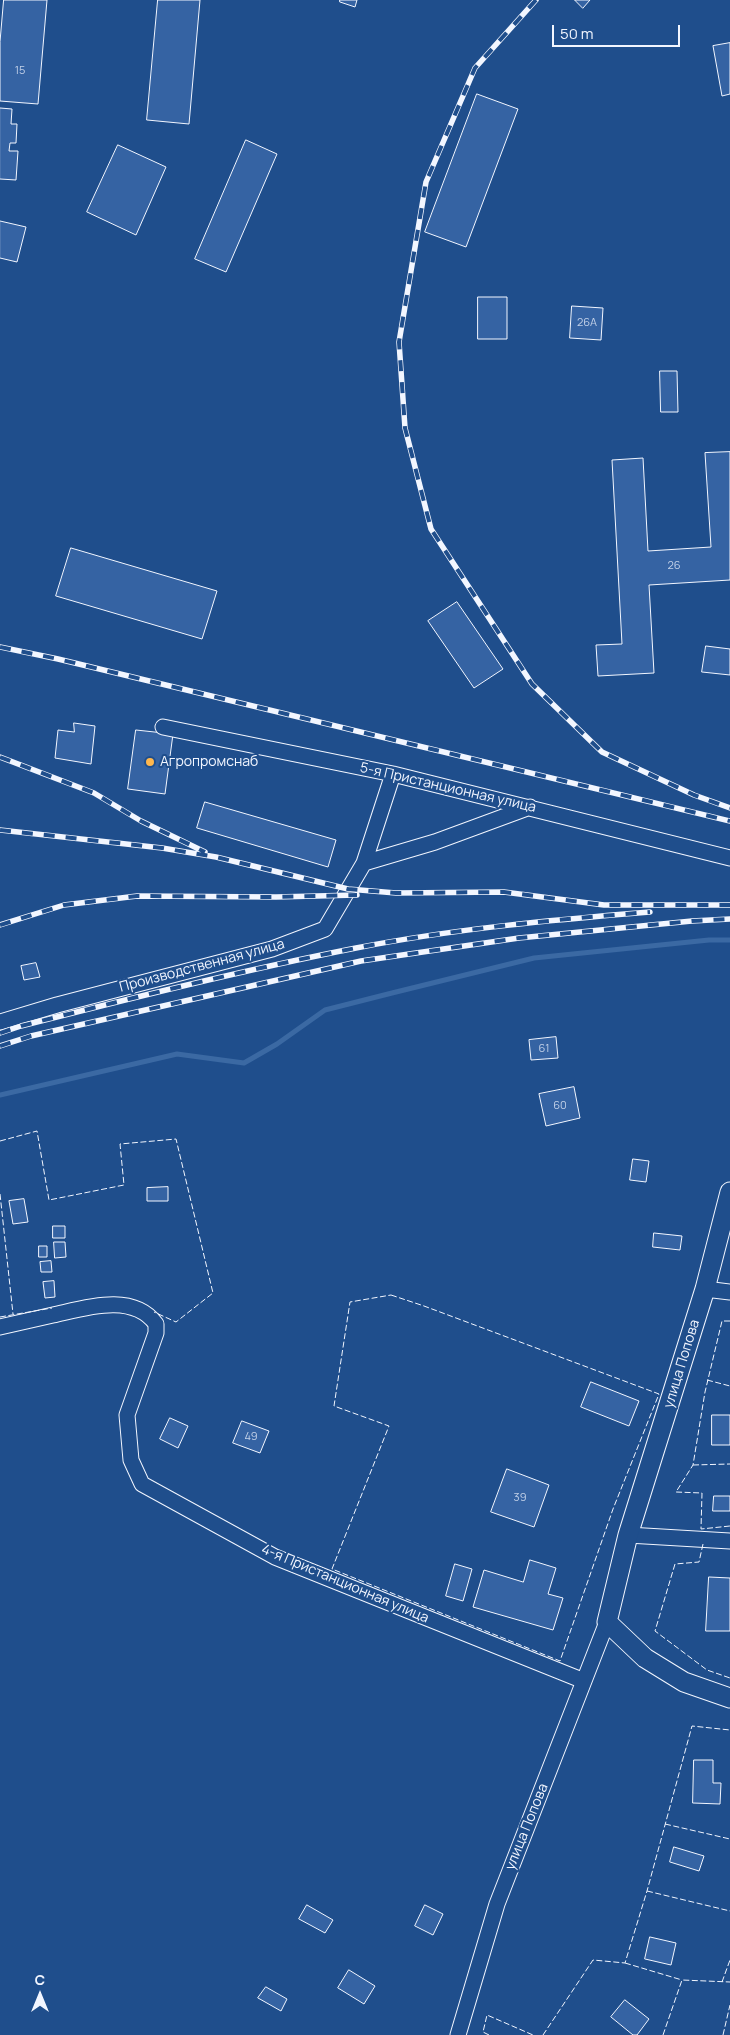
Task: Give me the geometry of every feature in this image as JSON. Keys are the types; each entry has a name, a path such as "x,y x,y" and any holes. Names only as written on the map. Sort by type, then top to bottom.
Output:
{"street":[{"name":"5-я Пристанционная улица","path":"163,727 393,774 730,858"},
{"name":"Производственная улица","path":"0,1022 57,1005 272,949 325,929 364,863 393,774"},
{"path":"364,863 435,842 530,807"},
{"name":"улица Попова","path":"458,2035 496,1904 607,1622 628,1535 705,1289 730,1192"},
{"path":"705,1289 730,1292"},
{"name":"4-я Пристанционная улица","path":"0,1327 90,1306 121,1306 144,1313 156,1324 156,1333 127,1415 131,1460 142,1484 275,1557 584,1681"},
{"path":"628,1535 730,1541"},
{"path":"607,1622 645,1658 684,1682 730,1698"}],"building":[{"path":"4,0 47,0 38,104 0,101 0,42"},
{"path":"158,0 200,0 189,124 147,120"},
{"path":"340,0 357,0 355,7 340,2"},
{"path":"575,0 590,0 583,8"},
{"path":"730,43 730,94 722,96 713,46"},
{"path":"477,94 518,109 466,247 425,232"},
{"path":"0,108 12,109 11,124 17,124 16,143 10,143 9,151 18,151 16,180 0,179"},
{"path":"246,140 277,154 226,272 195,259"},
{"path":"118,145 166,167 136,235 87,212"},
{"path":"0,221 26,227 17,262 0,258"},
{"path":"478,297 507,297 507,339 478,339"},
{"path":"572,306 603,308 601,340 570,338"},
{"path":"660,371 677,371 678,412 661,412"},
{"path":"730,452 730,580 649,585 654,673 598,676 596,645 622,644 612,460 643,458 648,551 711,547 705,453"},
{"path":"71,548 217,591 202,639 56,596"},
{"path":"457,602 503,669 474,688 428,621"},
{"path":"706,646 730,649 730,675 702,672"},
{"path":"74,723 95,726 91,764 55,758 58,730 74,732"},
{"name":"Агропромснаб","path":"136,730 173,734 165,794 128,789"},
{"path":"205,802 336,840 328,867 197,828"},
{"path":"36,963 40,977 24,980 21,966"},
{"path":"556,1037 558,1058 531,1060 529,1040"},
{"path":"574,1087 580,1118 546,1126 539,1094"},
{"path":"633,1159 649,1161 646,1182 630,1180"},
{"path":"168,1187 168,1201 147,1201 147,1188"},
{"path":"24,1199 28,1222 13,1224 9,1201"},
{"path":"53,1226 65,1226 65,1238 53,1238"},
{"path":"654,1233 682,1236 680,1250 653,1247"},
{"path":"54,1242 65,1242 66,1257 55,1258"},
{"path":"39,1246 47,1246 47,1257 39,1257"},
{"path":"51,1261 52,1272 41,1272 40,1262"},
{"path":"54,1281 55,1297 45,1298 43,1282"},
{"path":"591,1382 639,1401 629,1426 581,1407"},
{"path":"712,1415 730,1415 730,1445 712,1445"},
{"path":"170,1418 188,1426 178,1448 160,1439"},
{"path":"242,1421 269,1431 260,1453 233,1443"},
{"path":"507,1469 549,1485 534,1527 491,1512"},
{"path":"714,1496 730,1496 730,1511 713,1511"},
{"path":"530,1560 556,1568 548,1594 563,1598 553,1630 473,1607 484,1570 523,1582"},
{"path":"455,1564 472,1569 463,1601 446,1596"},
{"path":"709,1577 730,1578 730,1631 706,1631"},
{"path":"694,1760 713,1760 713,1783 721,1783 720,1804 693,1803"},
{"path":"674,1847 704,1856 699,1871 670,1862"},
{"path":"307,1905 333,1920 325,1933 299,1919"},
{"path":"425,1905 443,1914 433,1935 415,1926"},
{"path":"650,1937 676,1943 671,1965 645,1959"},
{"path":"349,1970 375,1986 364,2004 338,1988"},
{"path":"266,1987 287,1999 281,2011 258,1998"},
{"path":"625,2000 649,2019 637,2035 633,2035 611,2017"}],"waterway":[{"path":"0,1095 177,1054 244,1063 277,1044 325,1010 534,958 709,940 730,940"}],"railway":[{"path":"536,0 475,68 426,182 399,342 405,428 431,529 532,684 602,752 694,795 730,808"},
{"path":"0,647 58,659 730,821"},
{"path":"0,757 94,793 141,821 205,852"},
{"path":"0,830 162,848 216,857 348,889 396,893 504,892 604,905 730,905"},
{"path":"0,925 64,905 137,896 276,897 357,895"},
{"path":"0,1033 21,1026 188,985 392,941 466,930 650,912"},
{"path":"0,1046 31,1036 361,961 519,938 730,919"}],"fence":[{"path":"0,1141 37,1131 49,1200 124,1185 120,1144 176,1139 213,1293 176,1322 154,1312"},
{"path":"0,1194 13,1314"},
{"path":"391,1295 659,1394 613,1509 560,1661 332,1569 389,1426 334,1406 350,1302 391,1295"},
{"path":"0,1317 52,1308"},
{"path":"730,1321 722,1321 705,1392 693,1465 676,1492 702,1493 701,1529 730,1526"},
{"path":"707,1380 730,1386"},
{"path":"693,1465 730,1464"},
{"path":"703,1544 699,1562 675,1564 655,1631 707,1670 730,1678"},
{"path":"543,2035 593,1960 625,1963 647,1891 692,1726 730,1730"},
{"path":"665,1824 730,1839"},
{"path":"647,1891 730,1911"},
{"path":"722,1982 730,1960"},
{"path":"625,1963 682,1980"},
{"path":"663,2035 682,1980 730,1982"},
{"path":"723,2035 730,2005"},
{"path":"489,2035 483,2032 487,2015 533,2035"}],"place":[{"name":"Агропромснаб","path":"150,762"}]}
